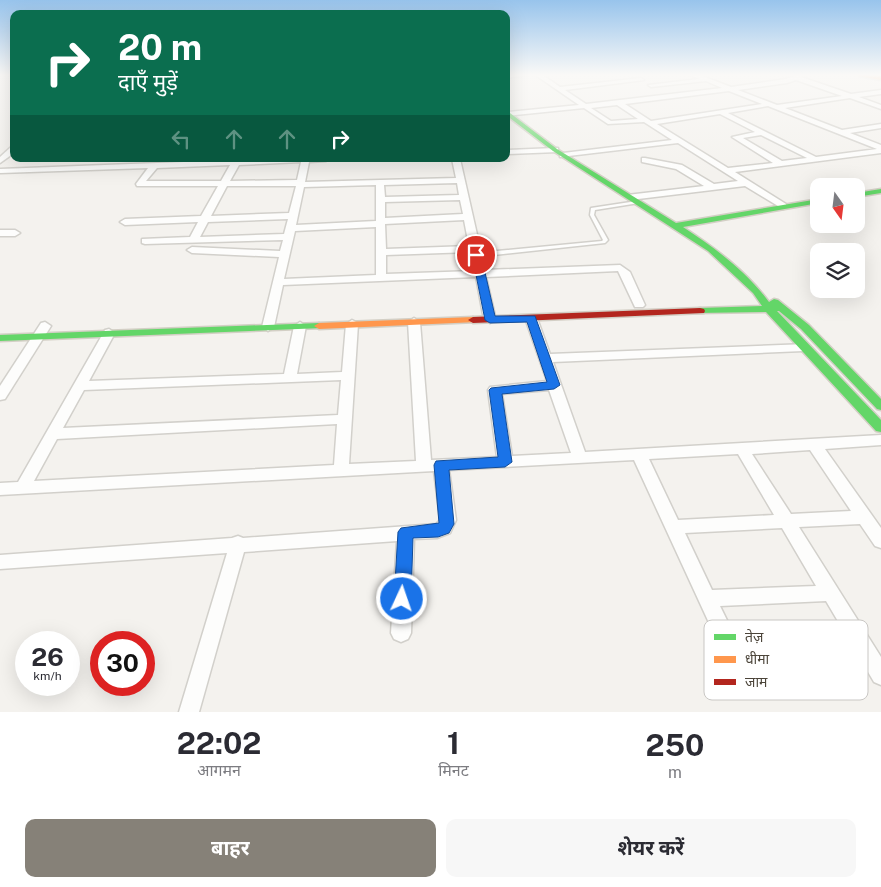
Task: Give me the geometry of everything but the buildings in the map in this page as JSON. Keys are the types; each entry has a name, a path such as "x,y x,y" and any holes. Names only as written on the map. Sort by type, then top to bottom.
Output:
{"street":[{"path":"510,113 571,107"},
{"path":"587,107 610,123 648,122 761,107"},
{"path":"625,107 783,206"},
{"path":"774,107 881,149"},
{"path":"721,112 814,160"},
{"path":"510,115 559,152 711,249 763,299 803,347 881,428"},
{"path":"841,132 881,126"},
{"path":"762,133 736,137 782,164"},
{"path":"510,152 559,152 679,141"},
{"path":"727,171 881,149"},
{"path":"0,162 10,153"},
{"path":"645,160 679,167 712,187"},
{"path":"0,170 155,165 189,162"},
{"path":"192,245 222,185 236,162"},
{"path":"269,323 305,162"},
{"path":"457,162 489,315"},
{"path":"155,165 140,184 222,185 460,180"},
{"path":"380,182 381,277"},
{"path":"634,199 746,183"},
{"path":"865,194 881,191"},
{"path":"868,193 881,201"},
{"path":"380,200 464,197"},
{"path":"676,226 810,202"},
{"path":"125,222 293,216"},
{"path":"192,245 380,223 468,217"},
{"path":"0,233 15,234"},
{"path":"145,241 284,254"},
{"path":"381,252 476,252"},
{"path":"278,282 622,269 639,305"},
{"path":"0,338 42,331 489,315 531,318 763,299"},
{"path":"0,328 109,333 269,323 300,326 414,322 639,305 763,299 783,308 805,327 881,406"},
{"path":"531,318 580,458"},
{"path":"414,322 424,466"},
{"path":"341,470 352,324"},
{"path":"290,378 300,326"},
{"path":"0,396 42,331"},
{"path":"23,487 109,333"},
{"path":"545,358 803,347"},
{"path":"79,386 348,376"},
{"path":"505,462 495,390 554,385"},
{"path":"53,434 345,419"},
{"path":"0,489 639,455 881,440"},
{"path":"814,445 881,540"},
{"path":"742,449 847,620"},
{"path":"639,455 717,620"},
{"path":"0,562 238,543 438,530 444,528 446,524 441,465"},
{"path":"673,527 864,517"},
{"path":"401,633 406,532"},
{"path":"189,712 238,543"},
{"path":"707,598 830,593"},
{"path":"868,654 881,675"}],"lane":[{"path":"476,252 602,242 606,240 592,214 593,209 634,199"}],"traffic: fast":[{"path":"510,115 555,150 711,249 756,291 777,319 881,428"},
{"path":"865,194 881,191"},
{"path":"676,226 810,203"},
{"path":"774,302 805,327 881,406"},
{"path":"700,311 783,308"},
{"path":"0,338 319,326"}],"traffic: slow":[{"path":"319,326 473,320"}],"traffic: jam":[{"path":"473,320 700,311"}],"route":[{"path":"402,599 406,532 438,530 444,528 448,520 441,465 505,462 495,390 554,385 531,318 490,320 476,255"}]}
